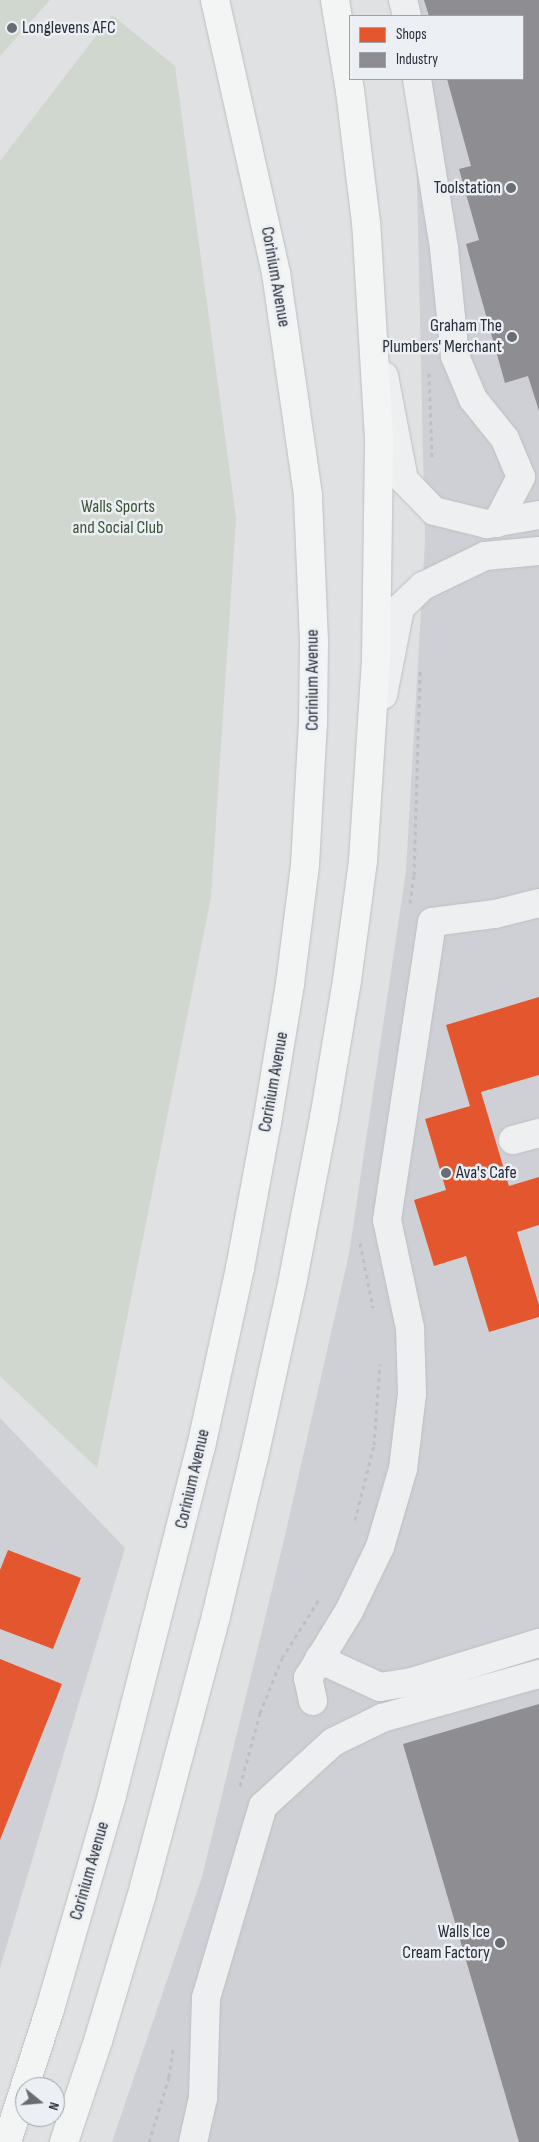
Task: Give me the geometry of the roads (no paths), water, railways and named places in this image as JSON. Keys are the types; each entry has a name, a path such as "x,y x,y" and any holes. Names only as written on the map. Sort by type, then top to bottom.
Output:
{"highway":[{"name":"Corinium Avenue","path":"7,2142 50,2009 112,1795 201,1447 240,1268 267,1123 290,984 305,865 313,724 314,641 308,495 276,274 215,0"},
{"path":"64,2142 98,2041 141,1898 216,1616 256,1448 295,1270 340,1020 363,861 370,755 379,535 379,439 373,318 365,214 350,91 335,0"}],"lane":[{"path":"403,0 407,15"},
{"path":"417,80 444,248 456,356 473,399 505,439 521,477 497,523"},
{"path":"373,318 404,480 434,511 487,524 539,515"},
{"path":"370,755 400,608 423,586 485,556 539,551"},
{"path":"313,1701 308,1678 349,1611 380,1548 403,1469 412,1394 410,1328 387,1220 432,922 495,914 539,903"},
{"path":"513,1140 539,1133"},
{"path":"319,1659 380,1687 412,1682 539,1643"},
{"path":"192,2142 203,2098 206,1998 263,1806 332,1742 382,1718 539,1674"}],"place":[{"name":"Longlevens AFC","path":"12,28"},
{"name":"Toolstation","path":"511,188"},
{"name":"Graham The Plumbers' Merchant","path":"512,337"},
{"name":"Ava's Cafe","path":"446,1173"},
{"name":"Walls Ice Cream Factory","path":"500,1943"}],"park label":[{"name":"Walls Sports and Social Club","path":"118,518"}]}
